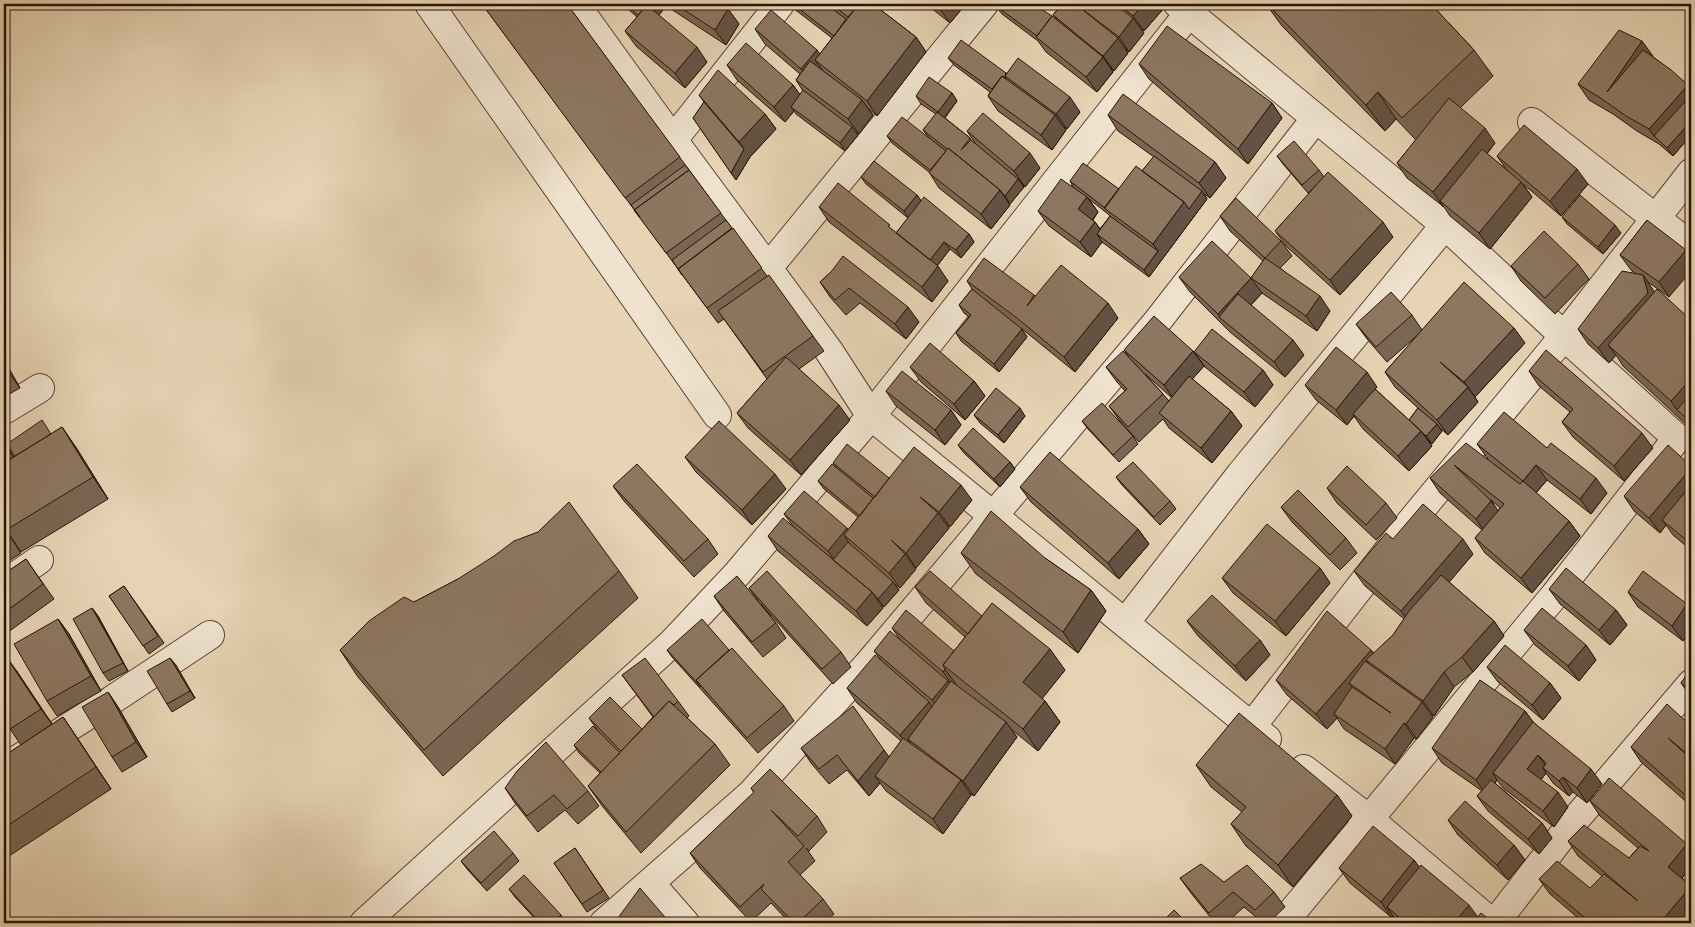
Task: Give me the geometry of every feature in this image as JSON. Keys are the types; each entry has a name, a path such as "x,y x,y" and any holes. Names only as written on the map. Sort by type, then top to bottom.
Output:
{"street":[{"path":"429,4 717,415"},
{"path":"575,4 829,351 871,416 1251,727 1370,820 1493,923 1569,827 1691,684"},
{"path":"673,140 780,4"},
{"path":"768,268 984,4"},
{"path":"364,923 672,643 738,574 871,416 1188,7 1445,226 1684,444 1554,596 1370,820 1282,923"},
{"path":"604,923 751,794 870,662 992,515 1156,323 1316,118"},
{"path":"1532,122 1691,246"},
{"path":"1251,727 1409,524 1564,336 1691,173"},
{"path":"1125,623 1240,475 1445,226"},
{"path":"4,410 40,388"},
{"path":"4,584 39,560"},
{"path":"4,768 210,635"},
{"path":"650,883 685,923"}],"building":[{"path":"482,4 567,4 680,157 625,198"},
{"path":"625,4 656,4 652,9 647,5 638,15"},
{"path":"675,4 720,4 728,9 715,30"},
{"path":"793,4 826,4 846,19 834,36"},
{"path":"831,4 859,4 848,17"},
{"path":"859,4 873,4 916,37 867,101 815,60"},
{"path":"934,4 943,4 939,8"},
{"path":"998,4 1033,4 1052,16 1037,36 996,6"},
{"path":"1062,4 1115,4 1133,18 1119,37 1078,6 1118,38 1103,56 1053,15"},
{"path":"1119,4 1144,4 1133,16"},
{"path":"1267,4 1431,4 1474,50 1402,118 1378,92 1366,105"},
{"path":"647,5 697,47 675,73 625,31"},
{"path":"771,10 817,50 801,69 755,29"},
{"path":"1052,16 1103,57 1086,77 1036,37"},
{"path":"1167,26 1272,103 1238,149 1139,64"},
{"path":"1619,30 1642,41 1607,92 1643,50 1670,69 1688,85 1649,129 1578,84"},
{"path":"961,40 1006,73 1006,79 1002,76 992,89 948,58"},
{"path":"746,43 793,85 774,107 727,65"},
{"path":"1018,58 1070,97 1056,114 1005,76"},
{"path":"810,61 862,100 848,119 796,80"},
{"path":"718,70 765,114 739,142 699,95"},
{"path":"1002,76 1055,115 1041,135 988,96"},
{"path":"929,77 952,93 938,112 916,96"},
{"path":"803,90 852,127 840,143 791,107"},
{"path":"1123,94 1215,162 1199,183 1108,115"},
{"path":"1689,97 1691,99 1691,121 1667,148 1654,136"},
{"path":"1449,98 1485,128 1433,192 1397,163"},
{"path":"704,102 744,149 731,173 693,118"},
{"path":"937,112 970,138 961,150 971,140 1018,179 1005,196 948,148 923,130"},
{"path":"983,113 1030,153 1014,171 967,131"},
{"path":"902,117 946,151 930,170 887,136"},
{"path":"1524,125 1577,169 1550,201 1497,156"},
{"path":"1294,141 1319,170 1302,185 1277,156"},
{"path":"948,148 1000,190 981,214 929,173"},
{"path":"1482,149 1521,182 1479,233 1440,201"},
{"path":"1154,156 1202,191 1189,209 1184,202 1142,171"},
{"path":"874,161 917,195 904,211 861,177"},
{"path":"1083,163 1119,189 1105,208 1070,181"},
{"path":"685,165 689,170 634,210 631,205"},
{"path":"1136,166 1184,202 1153,244 1104,208"},
{"path":"689,170 721,213 666,253 634,210"},
{"path":"1328,172 1383,222 1330,280 1275,231"},
{"path":"1061,179 1087,197 1078,209 1095,222 1080,242 1038,211"},
{"path":"838,183 938,266 922,287 819,207"},
{"path":"1580,195 1615,225 1598,247 1562,217"},
{"path":"924,197 969,234 956,250 944,242 930,260 896,233"},
{"path":"1236,198 1281,241 1265,258 1220,216"},
{"path":"1110,216 1158,251 1144,270 1097,234"},
{"path":"726,220 732,228 678,269 672,260"},
{"path":"1647,220 1686,250 1659,282 1620,255"},
{"path":"733,228 762,268 707,308 678,269"},
{"path":"1544,231 1578,264 1545,298 1511,266"},
{"path":"1212,241 1251,278 1218,314 1179,277"},
{"path":"843,256 908,307 895,324 849,288 835,300 820,282 831,272"},
{"path":"984,258 1034,295 1027,306 1061,265 1108,303 1064,357 1017,318 967,281"},
{"path":"1265,258 1320,296 1306,316 1251,278"},
{"path":"1622,271 1643,275 1648,293 1598,348 1578,329"},
{"path":"769,275 813,336 763,372 718,311"},
{"path":"1464,282 1514,328 1464,382 1440,362 1468,387 1437,420 1385,372"},
{"path":"972,289 1022,329 994,364 956,333 971,315 959,305"},
{"path":"1657,289 1691,320 1691,379 1671,401 1608,345"},
{"path":"1391,292 1412,315 1376,347 1356,324"},
{"path":"1238,294 1293,340 1274,362 1219,317"},
{"path":"1154,316 1193,351 1164,385 1124,350"},
{"path":"1212,329 1263,370 1244,392 1194,352"},
{"path":"930,343 974,381 954,404 910,367"},
{"path":"1336,347 1367,372 1336,410 1305,385"},
{"path":"1546,350 1642,433 1614,466 1562,422 1573,409 1529,371"},
{"path":"1123,351 1163,394 1128,427 1109,406 1127,389 1106,367"},
{"path":"786,357 839,405 790,460 737,413"},
{"path":"4,364 9,373 4,376"},
{"path":"902,371 951,410 935,430 886,391"},
{"path":"1189,376 1231,411 1201,448 1159,413"},
{"path":"996,388 1020,408 998,435 974,415"},
{"path":"1375,389 1421,431 1398,456 1353,414"},
{"path":"1691,393 1691,422 1677,410"},
{"path":"1102,403 1133,436 1113,455 1082,421"},
{"path":"1418,408 1437,424 1426,436 1409,420"},
{"path":"1504,412 1547,448 1551,443 1596,478 1580,499 1536,465 1523,481 1477,444"},
{"path":"42,420 51,434 15,456 7,444"},
{"path":"719,421 775,474 742,510 685,457"},
{"path":"62,427 93,477 6,530 4,526 4,463"},
{"path":"973,428 1010,462 994,479 958,445"},
{"path":"4,442 13,457 4,463"},
{"path":"1466,443 1520,484 1523,481 1569,521 1521,578 1475,538 1504,504 1454,465 1491,501 1476,519 1430,478"},
{"path":"847,444 889,478 875,497 833,463"},
{"path":"1668,445 1691,468 1649,518 1624,496"},
{"path":"914,447 961,485 939,512 920,497 938,513 906,553 891,540 905,554 889,573 844,535"},
{"path":"1050,452 1138,529 1108,563 1020,487"},
{"path":"1133,462 1170,501 1154,517 1116,477"},
{"path":"637,464 708,539 684,561 613,486"},
{"path":"832,464 873,498 860,516 818,481"},
{"path":"1347,466 1386,503 1366,525 1327,488"},
{"path":"1691,485 1691,544 1662,520"},
{"path":"1298,490 1346,538 1330,555 1281,507"},
{"path":"804,491 847,528 828,551 784,514"},
{"path":"569,502 619,571 424,750 340,650 369,621 404,597 414,602 458,579 514,541 538,532"},
{"path":"1423,504 1463,539 1401,611 1354,571 1386,533 1393,539"},
{"path":"991,511 1045,558 1091,590 1063,632 961,553"},
{"path":"783,518 872,592 856,611 768,536"},
{"path":"1267,524 1320,568 1275,621 1222,578"},
{"path":"4,529 10,538 4,542"},
{"path":"848,542 893,582 878,599 833,560"},
{"path":"26,559 43,584 4,613 4,574"},
{"path":"1566,568 1616,610 1599,630 1549,589"},
{"path":"767,571 841,652 822,669 749,588"},
{"path":"930,571 982,616 968,634 915,587"},
{"path":"1643,571 1687,604 1672,626 1628,592"},
{"path":"1441,575 1494,621 1462,657 1444,672 1423,701 1366,660 1393,635 1409,611"},
{"path":"737,576 776,623 752,642 714,596"},
{"path":"124,586 158,636 143,646 109,596"},
{"path":"1212,595 1260,640 1235,666 1187,621"},
{"path":"992,603 1050,649 1023,682 1045,701 1023,729 943,665"},
{"path":"92,608 123,663 103,673 73,619"},
{"path":"1542,608 1586,645 1568,666 1524,630"},
{"path":"906,610 954,651 943,665 945,669 943,672 892,628"},
{"path":"1327,611 1371,650 1316,714 1276,680"},
{"path":"58,619 91,676 47,701 14,644"},
{"path":"702,619 729,650 696,680 701,687 667,650"},
{"path":"890,631 948,681 932,700 874,651"},
{"path":"1505,645 1550,683 1532,705 1487,667"},
{"path":"732,648 784,706 747,738 696,680"},
{"path":"5,655 41,709 10,729 4,720"},
{"path":"875,655 929,702 900,735 847,688"},
{"path":"170,658 190,691 167,704 147,671"},
{"path":"645,658 678,701 674,705 669,701 654,717 622,675"},
{"path":"1365,661 1422,702 1385,749 1334,714 1352,687 1391,713 1349,683"},
{"path":"1691,669 1691,691 1681,683"},
{"path":"1480,680 1525,711 1476,780 1432,748"},
{"path":"951,681 1006,722 963,781 908,739"},
{"path":"108,692 136,742 112,757 82,707"},
{"path":"610,697 642,729 621,751 589,718"},
{"path":"669,701 715,744 626,832 588,786"},
{"path":"1667,704 1691,726 1691,757 1668,738 1691,759 1691,800 1631,747"},
{"path":"853,706 884,750 858,781 837,755 819,769 801,748"},
{"path":"1239,713 1337,795 1278,865 1231,824 1246,807 1196,765"},
{"path":"63,717 96,767 4,828 4,756"},
{"path":"1533,722 1591,769 1577,788 1563,777 1559,781 1543,768 1546,763 1538,755 1527,769 1558,792 1543,811 1493,773"},
{"path":"593,726 620,753 601,772 574,745"},
{"path":"903,738 961,780 933,819 875,776"},
{"path":"546,742 588,791 567,809 554,795 527,816 505,788 517,771"},
{"path":"770,769 817,816 798,836 771,810 804,846 788,862 823,899 798,923 794,923 761,889 764,884 740,907 690,853 754,792 751,788"},
{"path":"1609,778 1687,844 1668,867 1691,886 1660,923 1591,923 1539,879 1557,861 1590,888 1604,874 1638,901 1568,841 1584,825 1629,858 1640,846 1649,851 1590,801"},
{"path":"1491,780 1542,823 1528,839 1477,796"},
{"path":"1465,801 1514,845 1497,865 1448,820"},
{"path":"1373,826 1414,860 1381,902 1339,868"},
{"path":"494,831 513,853 481,883 461,861"},
{"path":"575,848 603,890 582,904 554,863"},
{"path":"1201,864 1224,882 1247,865 1274,892 1255,910 1233,892 1209,913 1180,878"},
{"path":"1421,865 1469,905 1454,923 1406,923 1387,907"},
{"path":"524,875 561,915 552,923 540,923 509,889"},
{"path":"640,888 670,923 615,922"},
{"path":"1174,910 1187,923 1161,923"},
{"path":"1481,913 1494,923 1472,923"},
{"path":"608,917 613,923 602,923"}]}
